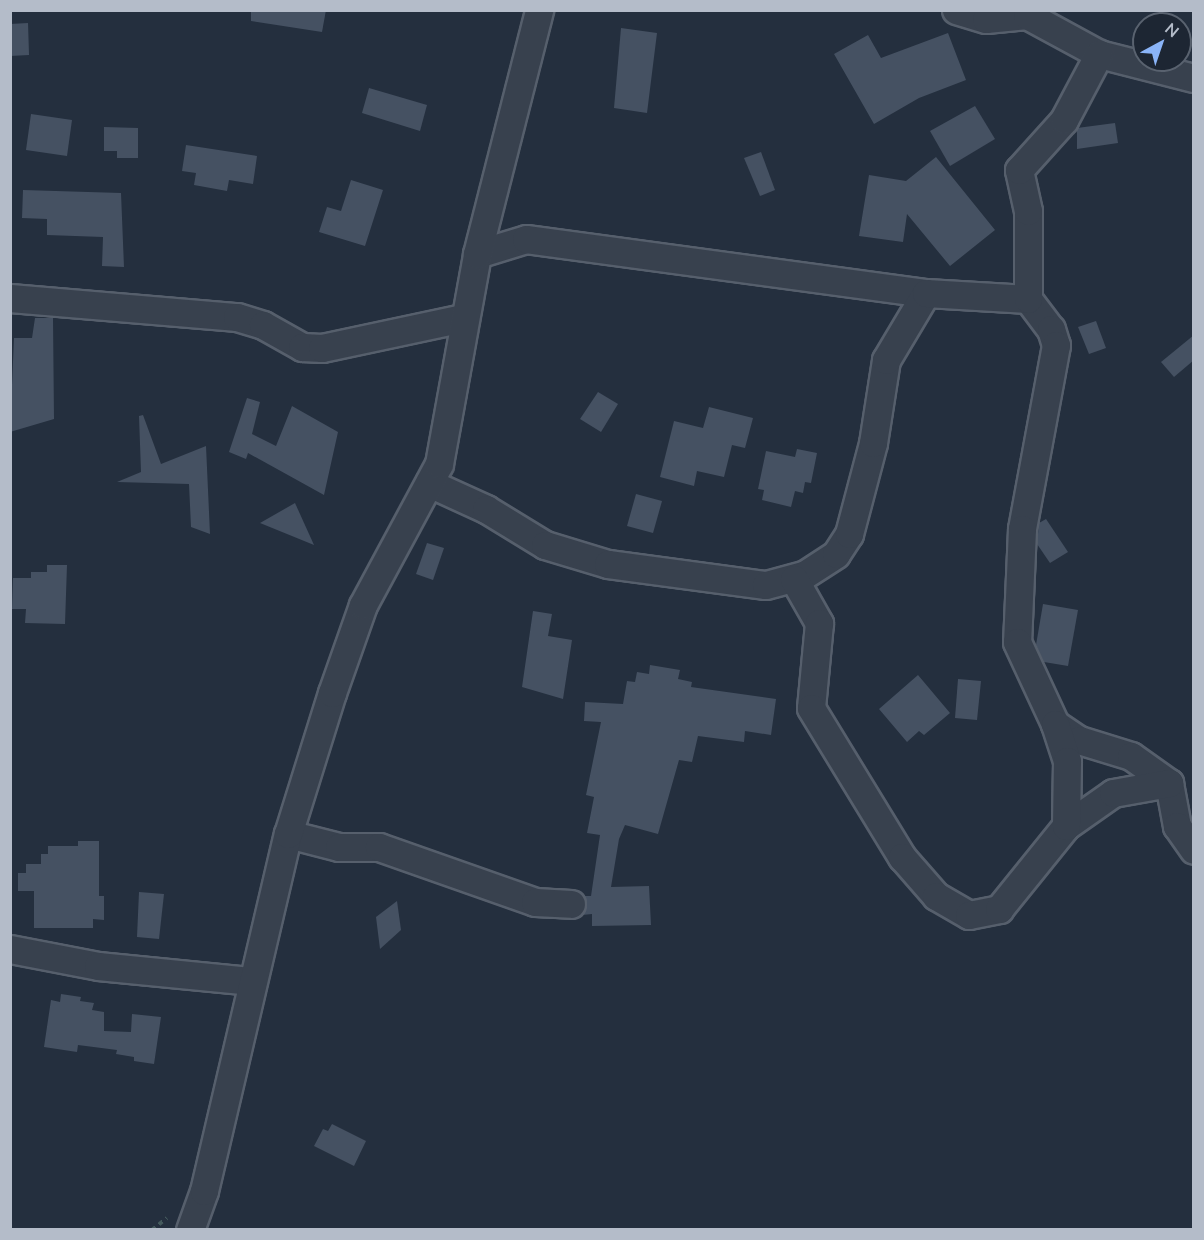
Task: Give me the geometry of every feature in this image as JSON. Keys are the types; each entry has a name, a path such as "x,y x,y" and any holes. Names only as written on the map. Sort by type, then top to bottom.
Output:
{"street":[{"path":"190,1230 204,1191 288,834 363,605 439,464 463,318 477,254 539,10"},
{"path":"956,10 986,19 1027,15 1099,54 1194,78"},
{"path":"1066,826 1067,761 1055,724 1017,642 1022,529 1056,345 1051,329 1028,299 1028,211 1019,170 1064,120 1099,54"},
{"path":"477,254 526,239 926,293 1028,299"},
{"path":"429,483 486,509 544,546 608,564 766,585 794,579 836,554 849,534 873,443 886,360 926,293"},
{"path":"10,298 237,317 263,325 302,347 322,348 463,318"},
{"path":"794,579 819,623 812,708 902,857 936,896 969,915 999,909 1066,826 1113,793 1169,783"},
{"path":"1055,724 1079,740 1131,756 1169,783 1177,826 1194,850"},
{"path":"288,834 339,847 379,847 535,902 571,903"},
{"path":"10,949 98,966 252,981"}],"building":[{"path":"251,10 326,10 322,32 251,21"},
{"path":"28,23 29,55 10,56 10,24"},
{"path":"621,28 657,33 647,113 614,108"},
{"path":"948,33 966,80 919,98 874,124 834,54 868,35 881,58"},
{"path":"369,88 427,105 420,131 362,113"},
{"path":"975,106 995,139 950,166 930,131"},
{"path":"31,114 72,120 67,156 26,150"},
{"path":"1115,123 1118,143 1077,149 1077,128"},
{"path":"104,127 138,128 138,158 117,158 117,151 104,151"},
{"path":"186,145 257,156 253,184 229,180 227,191 194,185 196,173 182,171"},
{"path":"761,152 775,190 760,196 744,158"},
{"path":"936,157 995,230 950,266 907,214 903,242 859,236 869,175 906,181"},
{"path":"351,180 383,190 365,246 319,232 327,207 341,211"},
{"path":"23,190 121,193 124,267 102,266 103,237 47,235 47,219 22,218"},
{"path":"35,318 53,318 54,419 10,432 14,338 32,338"},
{"path":"1096,321 1106,348 1089,354 1078,327"},
{"path":"1194,335 1194,360 1174,377 1161,362"},
{"path":"598,392 618,404 601,432 580,419"},
{"path":"247,398 260,402 252,434 276,446 292,406 338,432 324,495 248,453 246,459 229,452"},
{"path":"709,407 753,418 745,448 732,445 724,477 697,471 694,486 660,477 674,421 703,428"},
{"path":"143,415 161,464 206,446 210,534 191,527 189,484 117,482 141,472 139,416"},
{"path":"797,449 817,453 811,483 805,482 803,493 795,491 791,507 762,500 764,490 758,489 766,451 795,457"},
{"path":"636,494 662,501 653,533 627,526"},
{"path":"295,503 314,545 260,523"},
{"path":"1046,519 1068,552 1050,563 1037,544 1039,523"},
{"path":"427,543 444,548 433,580 416,574"},
{"path":"47,565 67,565 65,624 25,623 26,609 12,609 13,578 31,578 31,572 47,572"},
{"path":"1043,604 1078,610 1068,666 1044,662 1036,645"},
{"path":"533,611 552,614 548,636 572,640 563,699 522,687"},
{"path":"650,665 680,670 678,679 692,682 691,687 776,699 771,735 745,731 744,742 698,736 692,762 679,760 658,834 625,825 619,839 611,887 649,886 651,925 592,926 592,914 582,915 587,905 584,896 591,896 600,835 587,833 594,797 586,795 601,722 584,721 585,702 623,704 627,681 635,682 637,672 649,674"},
{"path":"918,675 950,713 924,735 919,731 907,742 879,709"},
{"path":"958,679 981,681 977,720 955,718"},
{"path":"78,841 99,841 99,896 104,896 104,920 93,919 93,928 34,928 34,891 18,891 18,873 26,873 26,864 41,864 41,854 48,854 48,846 78,846"},
{"path":"139,892 164,894 159,939 137,937"},
{"path":"397,901 401,930 380,949 376,917"},
{"path":"61,994 81,997 80,1001 94,1003 92,1010 104,1012 104,1031 131,1032 132,1014 161,1017 154,1064 134,1061 134,1057 116,1054 117,1050 78,1045 77,1052 44,1047 51,1000 60,1002"},
{"path":"332,1124 366,1141 354,1166 314,1146 323,1129 328,1131"}]}
